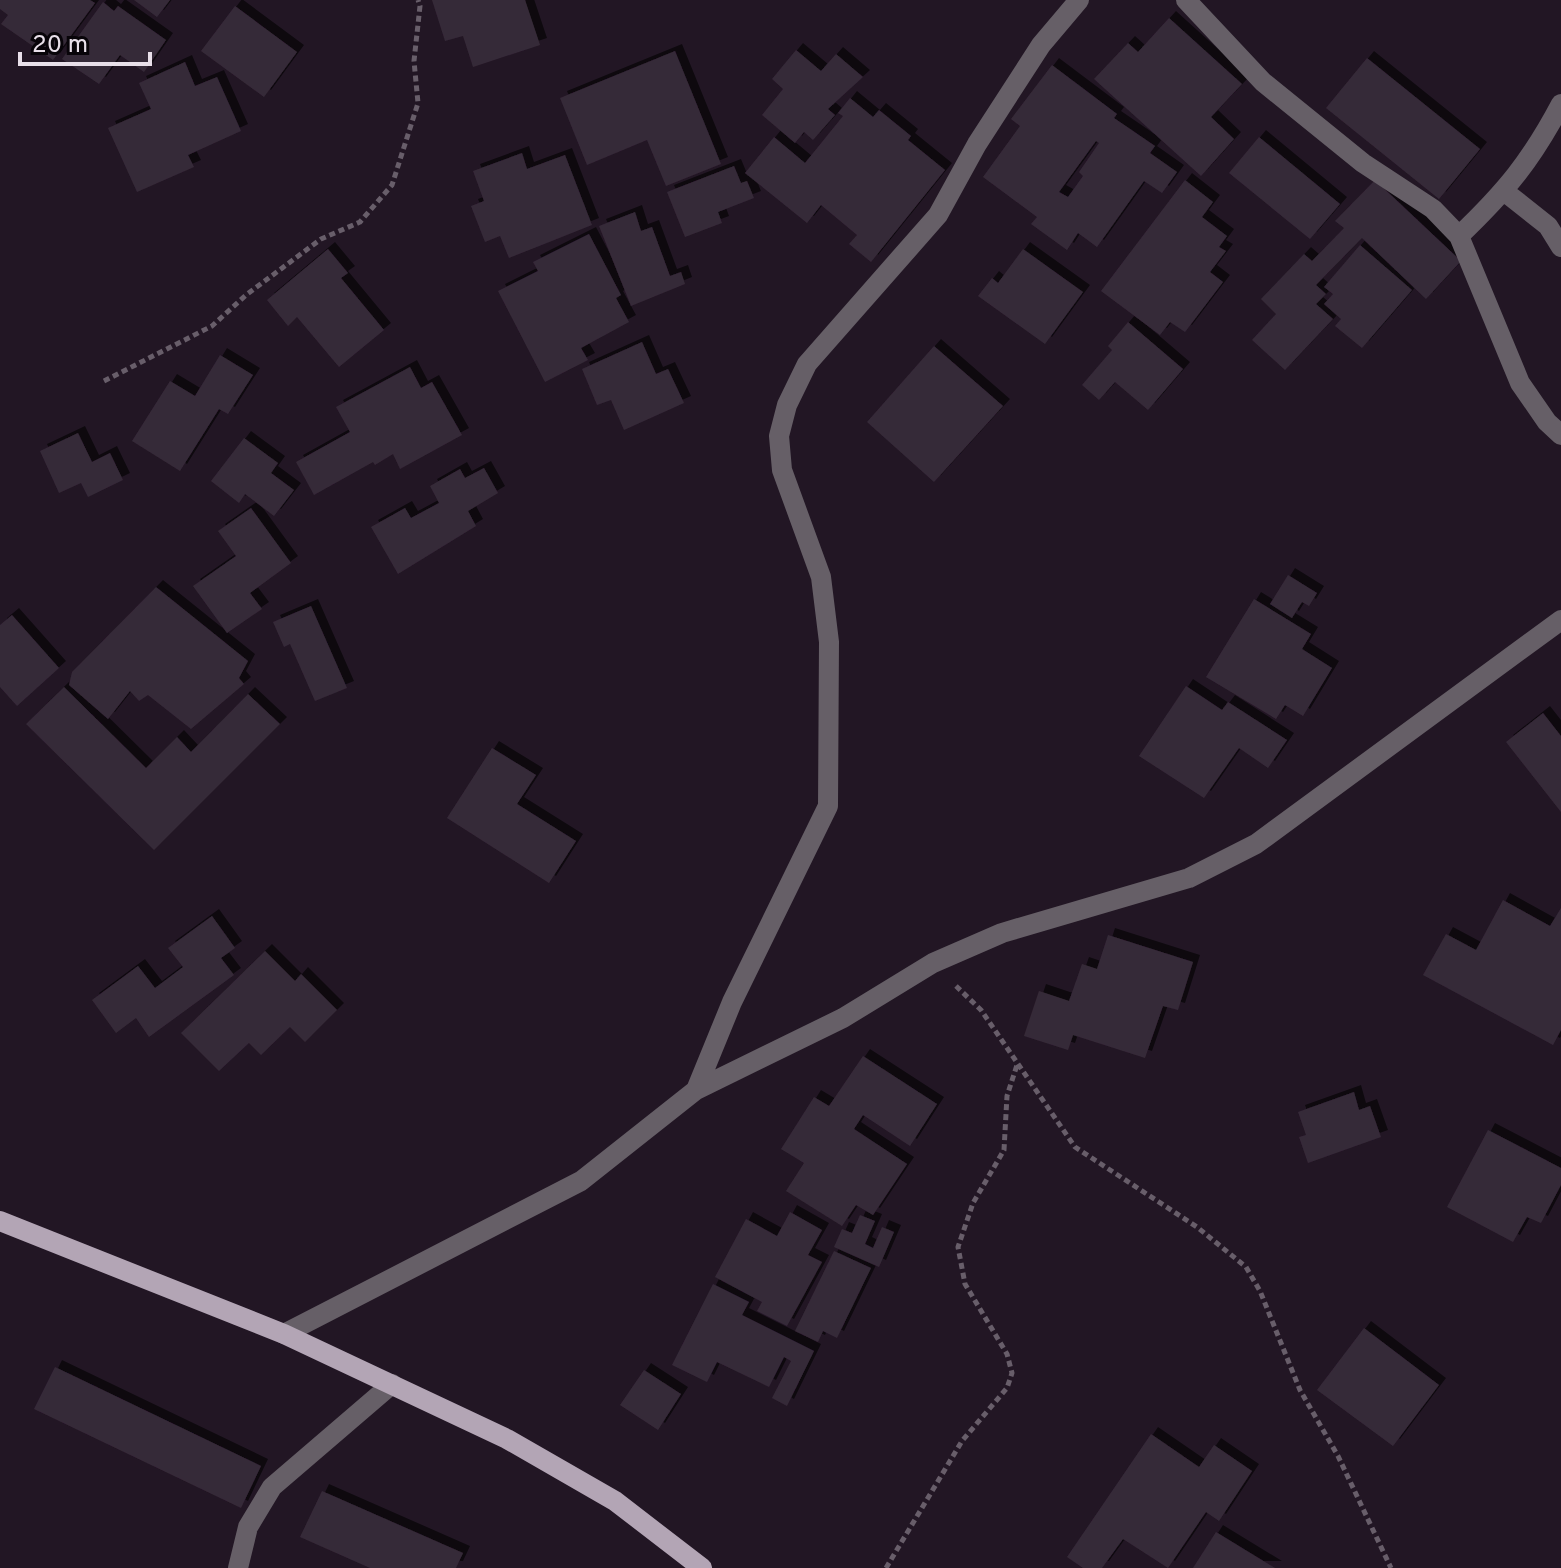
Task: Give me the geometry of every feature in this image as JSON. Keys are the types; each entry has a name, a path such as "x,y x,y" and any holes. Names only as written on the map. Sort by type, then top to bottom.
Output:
{"main road":[{"path":"0,1221 284,1334 507,1439 615,1501 702,1568"}],"street":[{"path":"696,1090 732,1002 828,806 829,642 821,577 782,470 779,436 787,405 807,364 938,215 977,144 1041,45 1079,0"},
{"path":"1186,0 1263,82 1363,163 1433,209 1459,236 1520,383 1547,422 1561,435"},
{"path":"1459,236 1505,192 1537,150 1561,104"},
{"path":"1505,192 1548,226 1561,247"},
{"path":"284,1334 581,1181 696,1090 843,1018 933,963 1002,933 1189,878 1256,844 1561,620"},
{"path":"238,1568 248,1527 272,1487 392,1384"}],"path":[{"path":"104,381 212,326 246,295 321,239 360,222 392,185 418,103 414,61 418,0"},
{"path":"933,963 981,1010 1075,1147 1132,1188 1197,1227 1246,1267 1260,1291 1300,1390 1338,1456 1391,1568"},
{"path":"886,1568 962,1441 1007,1388 1012,1373 1007,1354 965,1284 958,1247 973,1203 1004,1150 1007,1096 1017,1063"}],"building":[{"path":"0,0 90,0 95,3 53,60 1,24 8,15 0,9"},
{"path":"134,0 170,0 157,17"},
{"path":"432,0 525,0 540,45 473,67 463,36 445,41"},
{"path":"103,2 114,11 118,6 166,40 144,72 120,55 99,84 62,59"},
{"path":"235,6 297,52 264,97 201,51"},
{"path":"1169,18 1242,84 1211,117 1234,139 1201,176 1094,79 1128,43 1138,52"},
{"path":"796,50 821,71 836,54 863,77 828,109 835,115 813,140 804,132 795,143 762,115 783,89 772,79"},
{"path":"675,51 721,164 666,186 647,140 587,165 560,98"},
{"path":"1367,58 1480,149 1439,199 1326,108"},
{"path":"185,62 195,86 217,77 241,131 188,155 194,167 137,192 108,128 151,109 139,83"},
{"path":"1052,65 1117,114 1114,118 1155,146 1150,153 1177,172 1162,193 1144,181 1097,247 1078,233 1067,250 1031,224 1037,217 983,177 1020,126 1011,119","holes":["1096,141 1099,143 1079,172 1083,176 1068,197 1059,192"]},
{"path":"850,98 873,117 879,110 911,136 908,140 945,170 871,262 849,244 857,235 821,205 807,223 745,173 774,137 805,163 843,116 838,113"},
{"path":"1259,137 1340,204 1310,239 1229,173"},
{"path":"522,153 527,169 565,155 592,225 509,258 500,236 485,242 471,206 484,201 473,171"},
{"path":"734,166 741,183 747,181 754,198 718,212 722,223 685,237 667,192"},
{"path":"1185,180 1213,202 1202,217 1227,236 1219,247 1226,251 1210,272 1223,282 1185,332 1170,322 1160,335 1101,291"},
{"path":"1375,180 1461,261 1426,299 1362,238 1316,285 1326,294 1316,304 1333,319 1285,370 1252,340 1276,314 1261,299 1304,254 1312,261 1344,228 1335,221"},
{"path":"635,212 641,231 652,227 670,276 681,272 685,284 631,306 599,226"},
{"path":"589,234 621,295 616,298 629,322 581,348 588,360 545,382 498,291 538,271 533,262"},
{"path":"1360,245 1412,290 1362,348 1335,326 1341,319 1324,304 1333,294 1324,287"},
{"path":"328,249 348,273 341,278 384,330 339,367 297,317 288,326 267,300"},
{"path":"1023,249 1083,292 1045,344 978,296 992,278 998,283"},
{"path":"1128,322 1183,369 1148,410 1115,382 1099,400 1082,385 1112,350 1108,346"},
{"path":"642,342 656,374 668,369 684,403 624,430 611,400 597,405 582,369"},
{"path":"934,346 1003,406 934,482 867,422"},
{"path":"220,355 253,375 228,414 219,409 180,471 132,441 170,381 195,396"},
{"path":"410,367 421,388 432,382 462,435 400,469 393,454 375,465 373,462 314,495 296,462 350,432 336,407"},
{"path":"78,433 92,462 110,453 123,480 88,497 81,483 59,493 40,451"},
{"path":"244,438 278,463 271,473 294,490 274,516 245,494 239,503 211,481"},
{"path":"484,468 498,493 468,511 476,526 398,574 371,527 405,508 411,518 439,503 430,486 460,469 465,478"},
{"path":"251,508 291,563 250,593 262,609 227,633 193,586 236,556 218,531"},
{"path":"1288,575 1317,593 1309,606 1302,602 1292,618 1270,604"},
{"path":"156,587 248,661 239,678 244,684 191,729 148,695 139,701 130,691 108,719 69,685 72,672"},
{"path":"1254,599 1311,634 1302,649 1332,668 1303,716 1285,705 1276,719 1206,677"},
{"path":"311,606 347,688 315,701 290,644 284,647 273,622"},
{"path":"12,615 59,668 17,706 0,687 0,625"},
{"path":"1186,686 1222,710 1228,702 1287,740 1268,768 1239,748 1204,798 1139,756"},
{"path":"64,687 146,768 177,737 191,752 248,694 280,724 154,850 26,724"},
{"path":"1543,713 1561,736 1561,812 1506,742"},
{"path":"492,748 536,775 517,804 576,841 549,883 447,818"},
{"path":"1503,900 1550,926 1561,908 1561,1030 1553,1045 1423,975 1446,934 1476,950"},
{"path":"212,916 235,948 221,958 234,975 149,1037 136,1018 116,1033 92,1000 138,966 155,988 183,967 168,948"},
{"path":"1108,935 1193,962 1178,1010 1163,1006 1145,1058 1073,1035 1068,1050 1024,1036 1039,991 1069,1001 1082,964 1097,969"},
{"path":"265,951 295,981 301,974 337,1010 305,1042 290,1027 261,1055 249,1043 219,1071 181,1033"},
{"path":"863,1056 937,1104 910,1146 863,1115 854,1129 907,1164 873,1215 856,1205 842,1226 786,1191 804,1163 781,1149 814,1097 829,1106"},
{"path":"1354,1092 1359,1110 1370,1106 1381,1137 1308,1163 1299,1137 1306,1135 1298,1112"},
{"path":"1488,1130 1561,1168 1561,1185 1541,1223 1527,1217 1513,1242 1447,1207"},
{"path":"790,1212 822,1230 808,1255 822,1262 787,1326 757,1311 762,1302 715,1277 746,1219 777,1236"},
{"path":"860,1215 875,1221 865,1244 873,1248 882,1227 894,1232 879,1267 834,1247 842,1229 852,1233"},
{"path":"834,1251 871,1268 837,1338 823,1331 818,1342 795,1331"},
{"path":"713,1284 749,1302 742,1315 814,1351 787,1406 772,1398 791,1361 784,1357 769,1387 717,1362 707,1382 672,1365"},
{"path":"1364,1328 1439,1385 1393,1446 1317,1390"},
{"path":"55,1367 261,1466 241,1508 34,1409"},
{"path":"644,1370 681,1394 658,1430 620,1405"},
{"path":"1151,1434 1199,1467 1214,1445 1252,1471 1219,1521 1206,1512 1168,1568 1123,1539 1102,1568 1083,1568 1067,1557"},
{"path":"322,1491 463,1553 456,1568 370,1568 300,1537"},
{"path":"1216,1532 1275,1568 1193,1568"}]}
